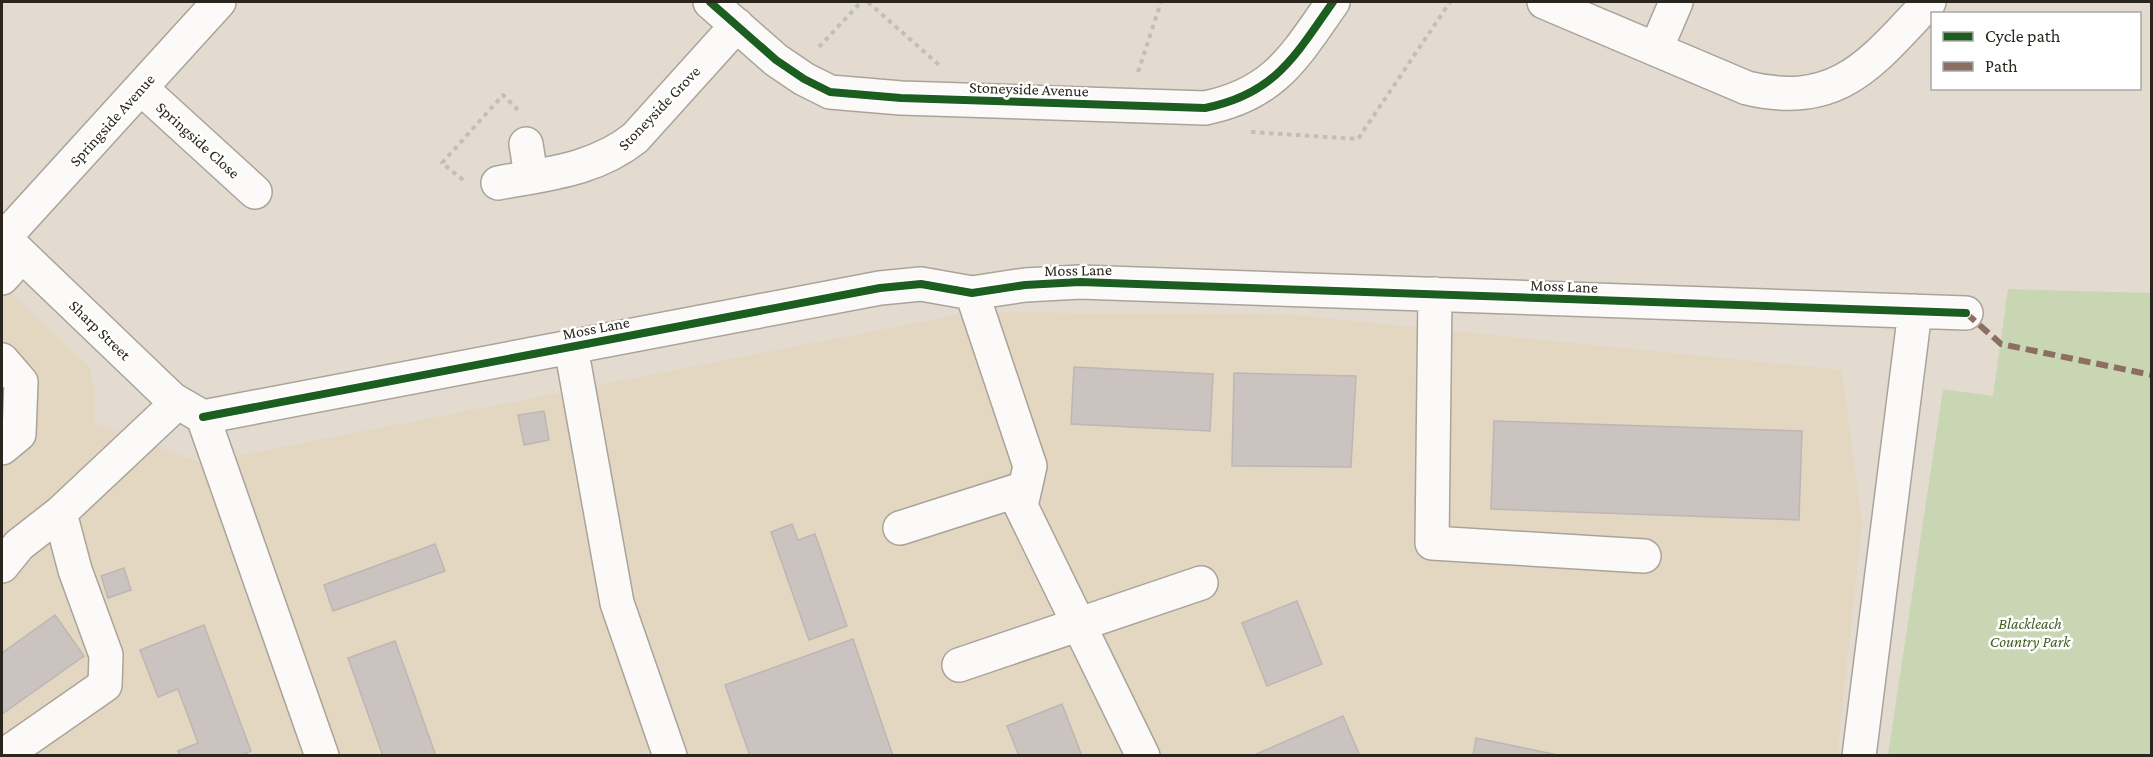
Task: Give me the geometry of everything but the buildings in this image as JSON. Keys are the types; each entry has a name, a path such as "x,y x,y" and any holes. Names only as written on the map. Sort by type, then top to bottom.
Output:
{"street":[{"name":"Springside Avenue","path":"7,252 141,88 219,2"},
{"name":"Stoneyside Avenue","path":"710,2 794,72 830,92 860,97 1205,108 1227,104 1273,79 1292,60 1333,2"},
{"path":"1544,2 1747,88 1776,95 1800,95 1826,89 1853,75 1879,54 1929,2"},
{"path":"1656,49 1676,2"},
{"name":"Stoneyside Grove","path":"498,183 597,163 617,153 635,138 737,25"},
{"name":"Springside Close","path":"141,88 255,192"},
{"path":"526,144 531,176"},
{"name":"Sharp Street","path":"7,252 190,410"},
{"name":"Moss Lane","path":"190,410 570,346 880,288 921,284 972,293 1025,285 1080,282 1966,313"},
{"path":"972,293 1030,466 1022,506 1143,756"},
{"path":"1435,294 1432,543 1644,556"},
{"path":"1858,756 1915,311"},
{"path":"570,346 617,603 670,756"},
{"path":"2,360 21,382 19,434 2,448"},
{"path":"2,566 19,545 190,410 322,756"},
{"path":"900,528 1025,488"},
{"path":"3,756 105,685 106,655 75,570 60,513"},
{"path":"959,665 1202,583"}],"path":[{"path":"794,72 861,2"},
{"path":"868,2 944,69 945,100"},
{"path":"1127,105 1161,2"},
{"path":"1205,108 1236,131 1358,139 1450,2"},
{"path":"498,183 485,198 442,163 503,95 539,130 526,144"}],"shaded area":[{"path":"2,284 90,368 95,396 94,423 201,463 971,312 1296,315 1842,370 1862,524 1837,755 2,755"}],"green space":[{"name":"Blackleach Country Park","path":"2008,289 2151,293 2151,755 1888,755 1943,389 1993,396"}],"marked path":[{"path":"1966,313 2001,344 2152,375"}],"cycle path":[{"path":"710,2 776,60 804,79 830,92 901,98 1205,108 1229,102 1266,83 1294,56 1333,2"},
{"path":"203,417 880,288 921,284 972,293 1025,285 1080,282 1966,313"}]}
